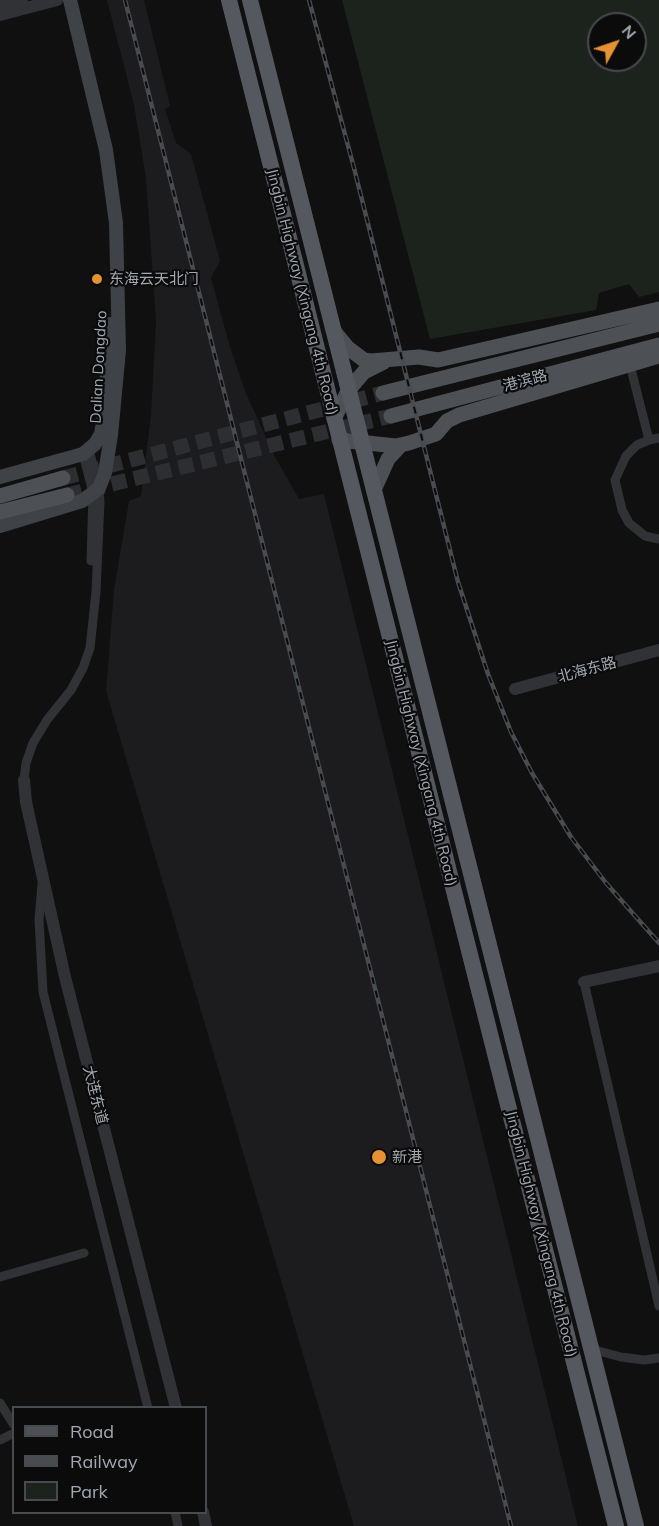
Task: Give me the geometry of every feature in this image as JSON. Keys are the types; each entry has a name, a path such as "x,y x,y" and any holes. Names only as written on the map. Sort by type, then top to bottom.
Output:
{"highway":[{"name":"Jingbin Highway (Xingang 4th Road)","path":"229,0 616,1526"},
{"name":"Jingbin Highway (Xingang 4th Road)","path":"250,0 636,1526"}],"main road":[{"name":"Dalian Dongdao","path":"63,0 95,137 105,191 109,244 110,337 104,416 101,434 86,452"},
{"name":"Dalian Dongdao","path":"70,0 106,150 116,223 119,350 117,388 106,471 96,491"},
{"path":"333,329 348,348 364,360 419,357 438,360 659,309"},
{"path":"383,393 659,324"},
{"name":"港滨路","path":"391,416 659,345"},
{"path":"339,440 381,446 401,445 436,434 447,421 459,415 659,356"},
{"path":"334,419 348,391 364,372 389,359"},
{"path":"374,490 388,459 401,445"},
{"path":"0,477 86,452"},
{"path":"0,496 63,478"},
{"path":"0,526 82,501 96,491"},
{"path":"0,512 68,495"}],"street":[{"path":"0,6 22,0"},
{"path":"0,15 57,0"},
{"path":"630,365 654,439 637,445 626,456 615,480 622,510 629,524 645,536 659,539"},
{"path":"24,780 21,766 30,741 43,718 73,678 83,657 87,633 96,491 86,452"},
{"name":"北海东路","path":"515,689 659,650"},
{"name":"大连东道","path":"24,780 26,802 65,977 176,1406"},
{"path":"43,873 39,920 43,992 148,1406"},
{"path":"584,985 659,966"},
{"path":"584,985 659,972"},
{"path":"584,985 659,1306"},
{"path":"0,1277 84,1253"},
{"path":"591,1349 621,1357 644,1360 659,1358"},
{"path":"0,1397 12,1416"},
{"path":"0,1403 12,1422"}],"shaded area":[{"path":"107,0 144,0 170,106 165,109 176,143 191,154 220,261 211,278 245,391 275,457 299,499 324,494 578,1526 354,1526 106,691 114,590 129,501 141,496 151,415 156,322 146,178 134,105"}],"green space":[{"path":"342,0 659,0 659,292 639,297 629,284 599,293 596,310 430,339"}],"tunnel":[{"path":"63,478 383,393"},
{"path":"67,495 391,416"}],"railway":[{"path":"125,0 511,1526"},
{"path":"309,0 354,168 458,582 488,674 511,732 532,773 571,837 606,883 659,943"}],"place":[{"name":"东海云天北门","path":"97,279"},
{"name":"新港","path":"379,1157"}]}
